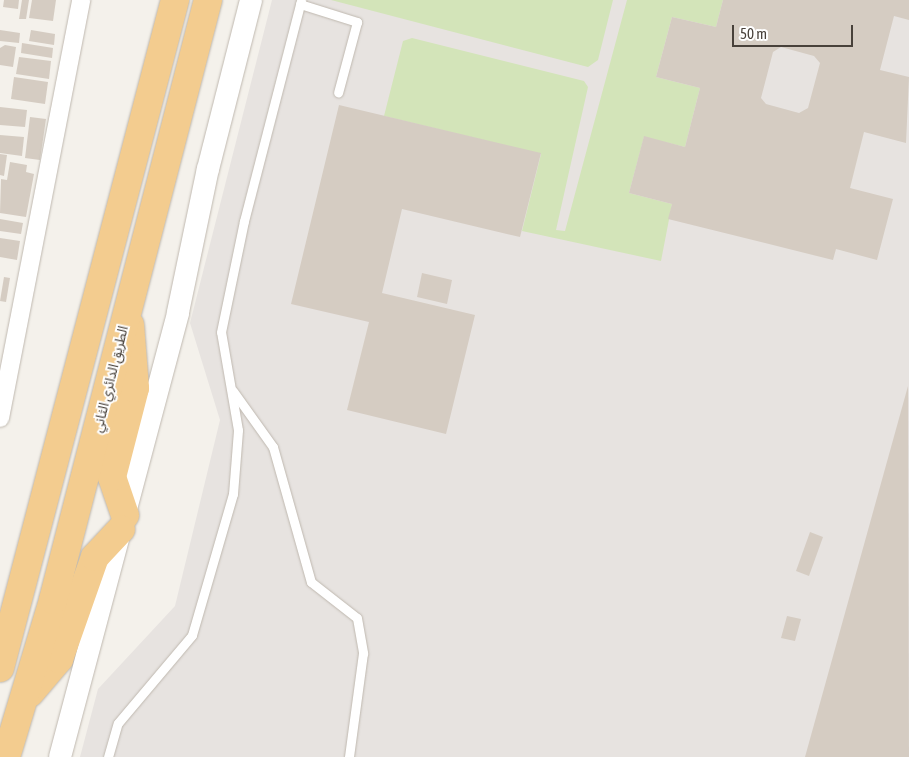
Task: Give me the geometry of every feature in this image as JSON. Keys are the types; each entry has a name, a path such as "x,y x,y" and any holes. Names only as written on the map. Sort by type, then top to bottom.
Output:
{"highway":[{"path":"0,668 175,0"},
{"name":"الطريق الدائري الثاني","path":"6,757 23,702 128,310 208,0"},
{"path":"23,702 59,660 88,572 123,522 112,477 135,388 128,310"},
{"path":"0,643 13,620"}],"street":[{"path":"0,418 1,397 81,0"},
{"path":"60,757 123,522 251,0"}],"lane":[{"path":"108,757 118,723 192,635 232,494 238,430 221,332 244,221 301,2 357,22 338,93"},
{"path":"232,389 273,447 311,582 357,618 363,653 350,757"}],"shaded area":[{"path":"272,0 909,0 909,757 80,757 98,689 175,606 220,420 190,323"}],"green space":[{"path":"331,0 613,0 598,60 588,67"},
{"path":"627,0 723,0 716,27 672,17 656,77 700,88 685,147 644,137 629,193 672,204 661,261 522,231 541,154 384,116 403,41 412,38 584,81 588,87 556,230 565,231"}],"building":[{"path":"4,0 19,0 18,9 3,7"},
{"path":"22,0 29,0 26,19 19,19"},
{"path":"32,0 56,0 53,21 29,18"},
{"path":"723,0 909,0 909,20 894,16 880,70 909,77 906,143 864,132 850,188 893,199 877,260 836,249 833,260 668,219 672,204 629,193 644,136 685,147 700,88 656,77 672,17 716,27","holes":["781,47 814,56 820,63 808,108 799,113 766,104 761,98 773,52"]},
{"path":"0,30 20,33 19,43 0,41"},
{"path":"31,30 55,34 54,45 29,41"},
{"path":"22,43 53,48 52,58 21,53"},
{"path":"5,45 16,47 13,67 0,65 0,48"},
{"path":"19,57 51,61 49,79 16,74"},
{"path":"14,77 48,82 45,104 11,99"},
{"path":"339,105 541,153 520,237 402,209 382,293 475,315 446,434 347,410 369,322 291,304"},
{"path":"0,107 27,110 25,127 0,125"},
{"path":"30,117 46,119 40,160 25,158"},
{"path":"0,135 24,137 22,156 0,153"},
{"path":"0,154 7,155 4,176 0,175"},
{"path":"10,162 27,165 26,172 34,174 26,217 0,213 1,179 7,180"},
{"path":"0,219 23,223 21,234 0,231"},
{"path":"0,238 20,241 17,260 0,257"},
{"path":"422,273 452,280 447,304 417,297"},
{"path":"4,277 10,278 6,302 0,301"},
{"path":"908,386 909,757 805,757"},
{"path":"810,532 823,537 809,576 796,571"},
{"path":"787,616 801,619 795,641 781,638"}]}
